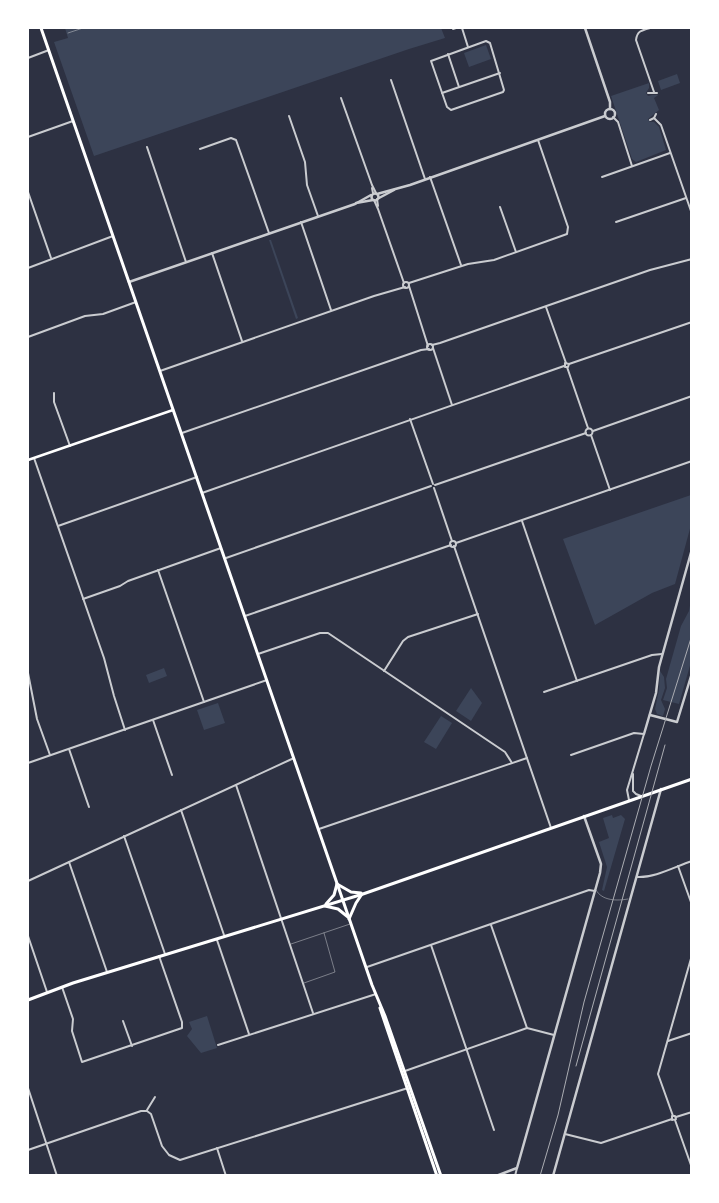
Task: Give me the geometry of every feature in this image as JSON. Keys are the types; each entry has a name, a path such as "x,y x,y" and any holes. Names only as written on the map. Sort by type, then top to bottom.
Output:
{"main road":[{"path":"41,28 367,967 437,1176"},
{"path":"28,460 173,410"},
{"path":"28,1000 107,972 363,894 692,778"},
{"path":"337,883 351,892 363,894"},
{"path":"324,906 334,895 337,883"},
{"path":"349,919 356,902 363,894"},
{"path":"324,906 338,909 349,919"},
{"path":"408,1088 441,1176"}],"street":[{"path":"462,28 468,47"},
{"path":"585,28 610,102 610,109 614,112 614,117 618,122 632,166"},
{"path":"648,94 655,92 636,40 637,34 641,30 650,28"},
{"path":"488,42 505,88 503,92 451,110 446,107 432,61 448,54 488,42"},
{"path":"28,58 49,50"},
{"path":"448,54 459,87"},
{"path":"442,94 500,73"},
{"path":"391,80 425,179"},
{"path":"341,98 372,186 378,209 430,347 436,356 452,405"},
{"path":"606,116 606,111 610,109"},
{"path":"650,120 656,114"},
{"path":"289,116 305,162 307,185 318,216"},
{"path":"129,282 318,216 355,204 376,200 395,190 425,179 606,116 609,119 614,117"},
{"path":"654,118 660,125 692,214"},
{"path":"28,137 73,121"},
{"path":"200,149 231,138 236,140 269,233"},
{"path":"160,370 461,266 491,261 565,236 569,231 538,140"},
{"path":"147,147 186,262"},
{"path":"602,177 670,152"},
{"path":"430,178 461,266"},
{"path":"355,204 374,194 395,190"},
{"path":"28,192 52,259"},
{"path":"374,194 376,200"},
{"path":"616,222 686,198"},
{"path":"500,207 516,253"},
{"path":"301,222 332,311"},
{"path":"28,268 113,236"},
{"path":"212,253 243,342"},
{"path":"182,433 650,270 692,259"},
{"path":"28,337 85,316 103,314 136,302"},
{"path":"225,558 586,433 588,428 546,307"},
{"path":"202,493 692,322"},
{"path":"54,393 54,402 70,446"},
{"path":"588,428 593,430 692,396"},
{"path":"410,420 452,541 451,545"},
{"path":"593,430 591,436 610,490"},
{"path":"586,433 591,436"},
{"path":"34,458 83,599 125,730"},
{"path":"454,546 456,543 692,461"},
{"path":"58,526 197,477"},
{"path":"522,520 577,681"},
{"path":"452,541 456,543"},
{"path":"245,616 451,545 454,546"},
{"path":"454,546 551,828"},
{"path":"83,599 221,548"},
{"path":"629,800 627,790 656,693 658,670 692,548"},
{"path":"158,570 204,703"},
{"path":"384,671 408,637 478,614"},
{"path":"258,654 320,633 328,633 505,752 512,763"},
{"path":"544,692 652,655 662,654"},
{"path":"28,673 37,719 50,755"},
{"path":"650,715 677,722 692,673"},
{"path":"28,763 267,680"},
{"path":"686,690 692,692"},
{"path":"153,720 172,775"},
{"path":"571,755 634,733 644,734"},
{"path":"69,749 89,807"},
{"path":"28,881 294,758"},
{"path":"319,829 527,758"},
{"path":"633,774 633,791 643,796"},
{"path":"236,785 313,1014"},
{"path":"553,1176 661,789"},
{"path":"180,810 224,935"},
{"path":"515,1176 600,872 601,864 584,816"},
{"path":"124,836 165,954"},
{"path":"636,877 645,878 692,861"},
{"path":"69,862 107,972"},
{"path":"678,866 692,904"},
{"path":"367,967 595,889"},
{"path":"491,924 527,1028"},
{"path":"28,936 47,992"},
{"path":"216,938 249,1034"},
{"path":"430,945 494,1130"},
{"path":"692,955 658,1074 692,1168"},
{"path":"62,987 73,1019 72,1031 82,1062 182,1028 182,1022 159,956"},
{"path":"218,1045 376,994"},
{"path":"123,1021 132,1046"},
{"path":"403,1072 527,1028 554,1035"},
{"path":"667,1041 692,1033"},
{"path":"28,1088 57,1176"},
{"path":"28,1150 141,1111 147,1111 151,1114 162,1146 168,1155 180,1160 408,1088"},
{"path":"147,1111 154,1097"},
{"path":"564,1134 601,1143 692,1112"},
{"path":"217,1148 226,1176"},
{"path":"496,1176 517,1168"}],"lane":[{"path":"68,33 83,28"},
{"path":"595,889 604,899 625,900 631,898"},
{"path":"290,945 351,924"},
{"path":"303,984 335,972 324,933"}],"shaded area":[{"path":"65,28 441,28 445,38 94,156 54,42 68,38"},
{"path":"486,45 491,59 469,67 464,53"},
{"path":"677,74 680,83 661,90 658,81"},
{"path":"649,83 646,93 648,96 658,95 654,98 659,110 648,119 659,127 666,150 636,162 632,159 611,96"},
{"path":"269,240 271,240 298,318 296,319"},
{"path":"691,495 691,525 675,584 652,593 595,625 563,539"},
{"path":"691,600 691,662 679,704 663,700 667,688 666,679 681,626 689,611"},
{"path":"164,668 167,676 149,683 146,675"},
{"path":"660,671 664,677 665,688 661,700 665,709 663,716 657,714 655,709"},
{"path":"471,688 482,703 471,721 456,711"},
{"path":"218,703 225,723 204,730 197,710"},
{"path":"441,716 452,723 436,749 424,742"},
{"path":"612,815 613,818 621,815 625,819 604,891 602,890 607,867 599,842 609,838 603,818"},
{"path":"207,1016 217,1048 201,1053 187,1036 192,1029 189,1022"}],"railway":[{"path":"540,1176 558,1115 584,1002 651,766 692,635"},
{"path":"576,1066 665,745"}]}
